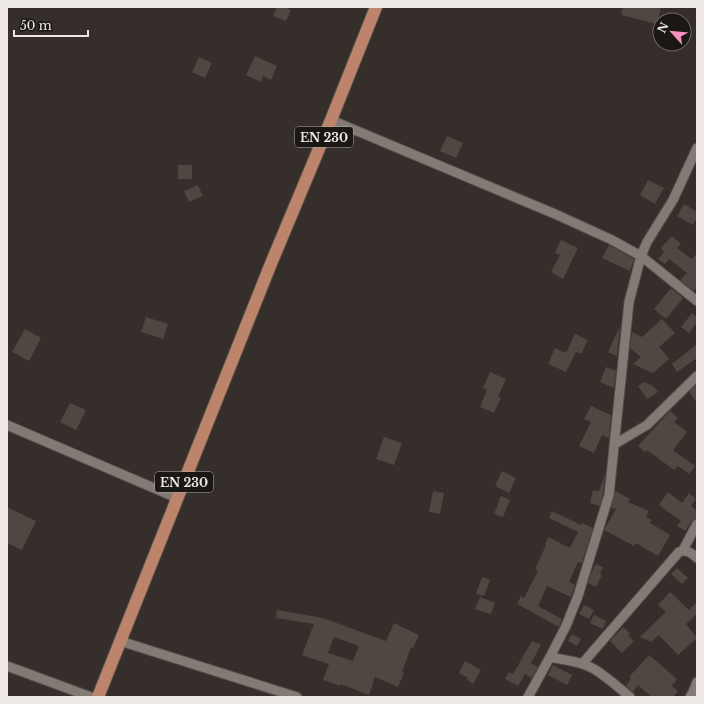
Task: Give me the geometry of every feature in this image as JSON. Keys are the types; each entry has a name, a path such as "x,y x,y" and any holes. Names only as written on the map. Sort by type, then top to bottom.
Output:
{"main road":[{"name":"EN 230","path":"98,697 270,266 376,7"}],"street":[{"path":"331,120 610,238 641,256 697,301"},
{"path":"528,697 566,626 578,596 609,495 629,302 641,256 647,242 673,200 697,148"},
{"path":"615,444 647,425 697,376"},
{"path":"7,425 177,498"},
{"path":"582,664 650,584 679,552 683,550 697,524"},
{"path":"683,550 688,551 697,558"},
{"path":"120,641 297,697"},
{"path":"550,657 582,664 592,668 630,697"},
{"path":"7,666 91,697"},
{"path":"690,697 697,682"}],"building":[{"path":"277,7 284,7 291,10 286,21 273,16"},
{"path":"623,7 661,7 660,12 652,12 652,23 621,15"},
{"path":"255,56 277,66 271,80 263,76 261,82 246,75"},
{"path":"199,57 212,63 205,78 192,72"},
{"path":"447,136 463,143 456,158 440,151"},
{"path":"178,165 192,165 192,179 178,179"},
{"path":"648,180 664,188 655,204 640,195"},
{"path":"198,185 203,196 189,202 184,191"},
{"path":"684,204 697,212 697,217 693,225 677,216"},
{"path":"672,236 681,244 677,248 692,259 697,253 697,287 694,291 680,280 687,273 669,259 665,264 658,259 664,252 661,248"},
{"path":"561,240 578,248 563,279 551,272 560,255 555,253"},
{"path":"609,245 634,259 630,271 602,258"},
{"path":"670,289 683,298 666,319 654,309"},
{"path":"692,313 697,317 697,322 689,333 681,327"},
{"path":"146,317 168,324 163,339 141,332"},
{"path":"662,319 675,333 659,347 669,359 653,373 633,364 641,357 630,348 632,332 642,337"},
{"path":"620,326 617,356 608,352"},
{"path":"25,329 41,338 29,361 12,352"},
{"path":"575,334 588,340 581,354 576,352 566,372 548,364 555,348 566,353"},
{"path":"697,344 697,358 677,372 672,364"},
{"path":"606,367 616,371 614,388 600,382"},
{"path":"490,372 506,379 498,397 501,398 494,413 480,407 487,390 483,388"},
{"path":"644,382 653,386 658,392 647,399 638,386"},
{"path":"697,384 697,403 689,392"},
{"path":"70,403 86,410 76,430 60,422"},
{"path":"591,406 611,415 609,438 602,435 594,453 579,446 591,422 584,419"},
{"path":"670,411 678,418 674,422 687,432 673,450 695,466 689,474 678,466 674,470 647,450 645,452 638,446"},
{"path":"384,437 402,443 394,465 376,459"},
{"path":"502,471 516,478 509,493 495,486"},
{"path":"605,474 600,506 590,503 593,490 599,491"},
{"path":"433,491 444,493 440,514 429,512"},
{"path":"615,491 630,499 628,502 649,511 646,517 652,520 650,523 670,535 658,556 636,543 634,546 604,530 616,509 611,508"},
{"path":"668,492 682,503 689,493 696,499 691,506 697,511 697,518 692,521 685,531 677,526 681,521 659,505"},
{"path":"501,496 510,500 503,517 494,514"},
{"path":"7,507 36,521 22,550 7,543"},
{"path":"552,511 581,525 582,523 593,528 582,563 578,562 569,582 575,585 571,597 547,586 538,606 562,619 559,627 517,604 521,596 524,598 538,571 535,569 548,537 570,548 578,532 549,518"},
{"path":"596,564 603,567 600,574 602,575 596,587 588,583"},
{"path":"677,568 688,578 682,584 671,574"},
{"path":"482,577 490,580 484,596 476,594"},
{"path":"670,592 689,610 697,602 697,614 686,624 697,638 678,655 659,635 651,642 640,637 666,612 658,605"},
{"path":"480,597 495,603 491,614 475,609"},
{"path":"584,605 594,610 589,619 579,614"},
{"path":"277,610 323,618 386,641 394,623 419,635 413,648 411,647 402,672 404,673 398,687 375,677 369,695 341,684 340,686 323,680 329,664 302,655 314,624 276,618","holes":["334,637 359,646 353,661 328,653"]},
{"path":"594,615 606,621 603,629 590,623"},
{"path":"623,627 630,633 628,636 634,641 622,653 610,641"},
{"path":"572,634 581,639 577,646 568,641"},
{"path":"532,641 541,645 531,663 538,667 532,678 525,674 518,686 505,679 509,672 513,674"},
{"path":"649,655 677,679 672,686 678,691 673,697 652,697 638,685 633,692 626,686 631,678 629,677"},
{"path":"465,661 481,670 473,684 467,680 468,678 459,673"},
{"path":"553,665 572,675 567,685 548,675"}]}
